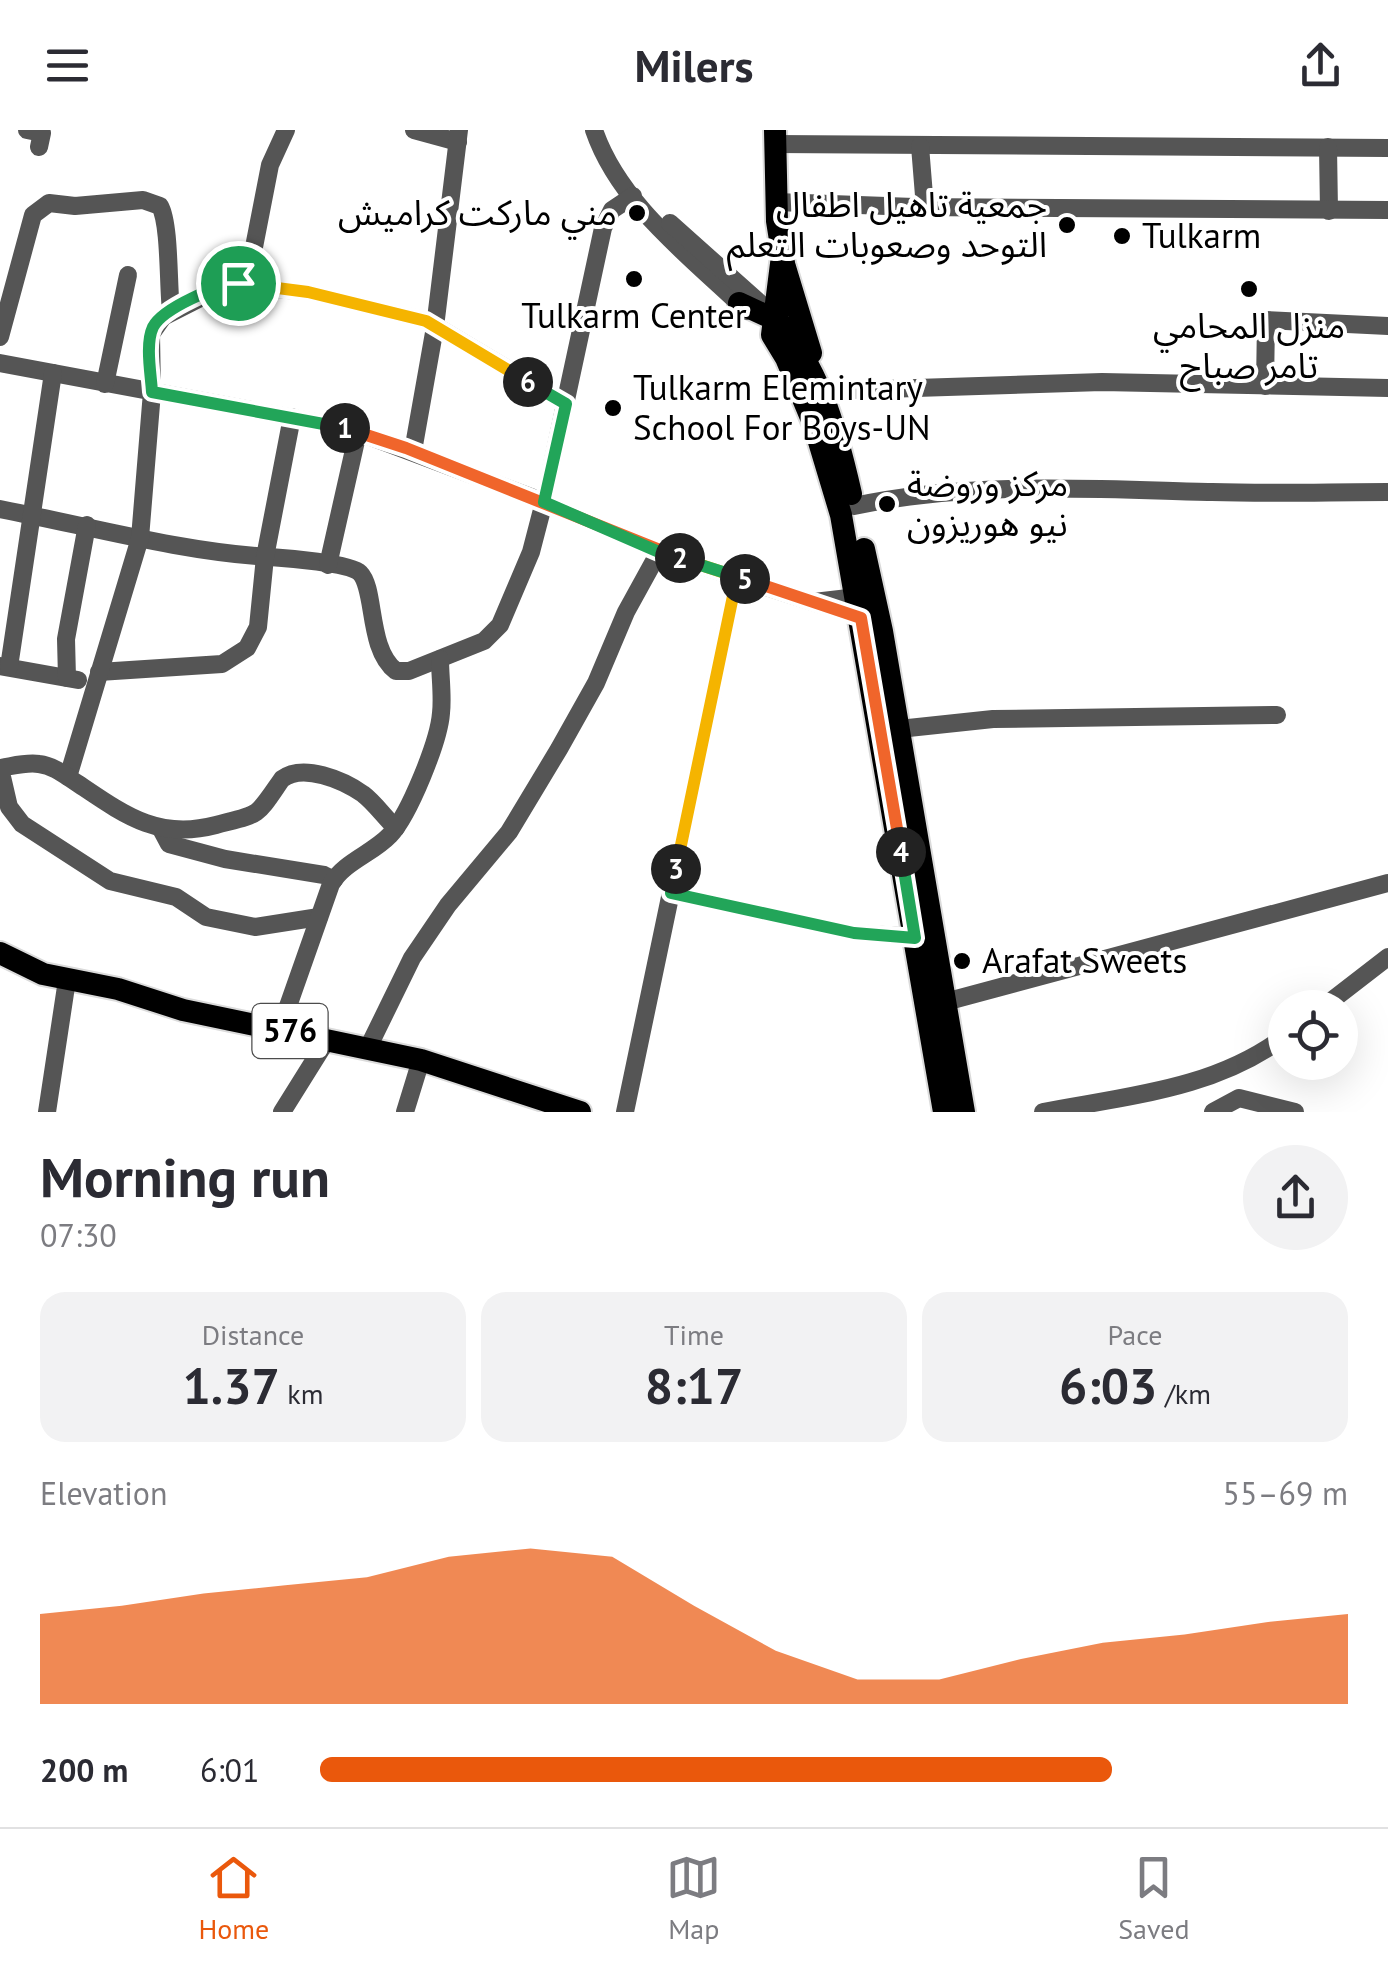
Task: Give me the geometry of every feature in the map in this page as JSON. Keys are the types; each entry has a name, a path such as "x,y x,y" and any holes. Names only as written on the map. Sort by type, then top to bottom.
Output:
{"main road":[{"path":"772,325 787,292 776,202 774,137"},
{"path":"782,256 854,506 865,606 944,1112"},
{"path":"739,303 759,314 802,353 822,391"},
{"path":"772,325 830,472 899,728 964,1112"},
{"name":"576","path":"0,953 43,974 118,989 183,1010 422,1060 580,1112"},
{"path":"935,1112 939,1086"}],"street":[{"path":"27,130 42,133 39,147"},
{"path":"246,284 270,165 286,130"},
{"path":"413,451 458,136 414,130"},
{"path":"594,130 608,164 633,196 739,303"},
{"path":"774,137 1040,138 1328,147 1383,142"},
{"path":"914,140 926,208"},
{"path":"1328,147 1330,210"},
{"path":"633,196 678,229 772,325"},
{"path":"0,509 234,555 352,568 361,574 376,637 391,667 409,671 484,641 496,632 531,552 603,228 612,210 633,196"},
{"path":"0,337 33,215 49,203 76,206 144,200 160,206 166,223 166,275 172,311"},
{"path":"776,202 926,208 1388,210"},
{"path":"105,384 128,275"},
{"path":"68,777 140,538 152,392 151,334 156,323 172,311 218,287 246,284 308,292 432,321 566,404"},
{"path":"1265,386 1266,320 1388,326"},
{"path":"0,363 358,432 544,502 659,552 814,602 865,606"},
{"path":"53,373 4,666 67,678 222,664 242,654 258,626 264,556 292,417"},
{"path":"822,391 1102,382 1388,388"},
{"path":"328,565 358,432"},
{"path":"854,506 910,494 1099,487 1388,492"},
{"path":"67,678 66,639 87,525"},
{"path":"368,1048 412,958 448,905 509,832 549,766 596,683 626,612 659,552"},
{"path":"625,1112 737,577"},
{"path":"280,1029 334,880 342,869 369,853 396,828 424,770 442,715 440,659"},
{"path":"899,728 993,719 1277,715"},
{"path":"319,917 255,927 206,917 176,897 110,880 22,824 9,807 0,768 42,764 124,815 161,829 200,830 254,816 264,808 282,779 295,772 332,779 363,794 396,828"},
{"path":"161,829 169,844 334,880"},
{"path":"945,1002 1388,883"},
{"path":"671,893 854,933 915,938"},
{"path":"1346,990 1388,958"},
{"path":"47,1112 67,980"},
{"path":"282,1112 327,1040"},
{"path":"1042,1112 1225,1072 1268,1049"},
{"path":"406,1112 422,1060"},
{"path":"1225,1072 1224,1107 1247,1099 1295,1112"}],"place":[{"name":"مني ماركت كراميش","path":"637,213"},
{"name":"جمعية تاهيل اطفال التوحد وصعوبات التعلم","path":"1067,225"},
{"name":"Tulkarm","path":"1122,236"},
{"name":"Tulkarm Center","path":"634,279"},
{"name":"منزل المحامي تامر صباح","path":"1249,289"},
{"name":"Tulkarm Elemintary School For Boys-UN","path":"613,408"},
{"name":"مركز وروضة نيو هوريزون","path":"887,504"},
{"name":"Arafat Sweets","path":"962,961"}],"route":[{"path":"238,283 209,291 156,323 151,334 152,392 347,428 544,502 659,552 737,577 671,893 854,933 915,938 861,618 814,602 659,552 544,502 566,404 426,321 308,292 238,283"}]}
